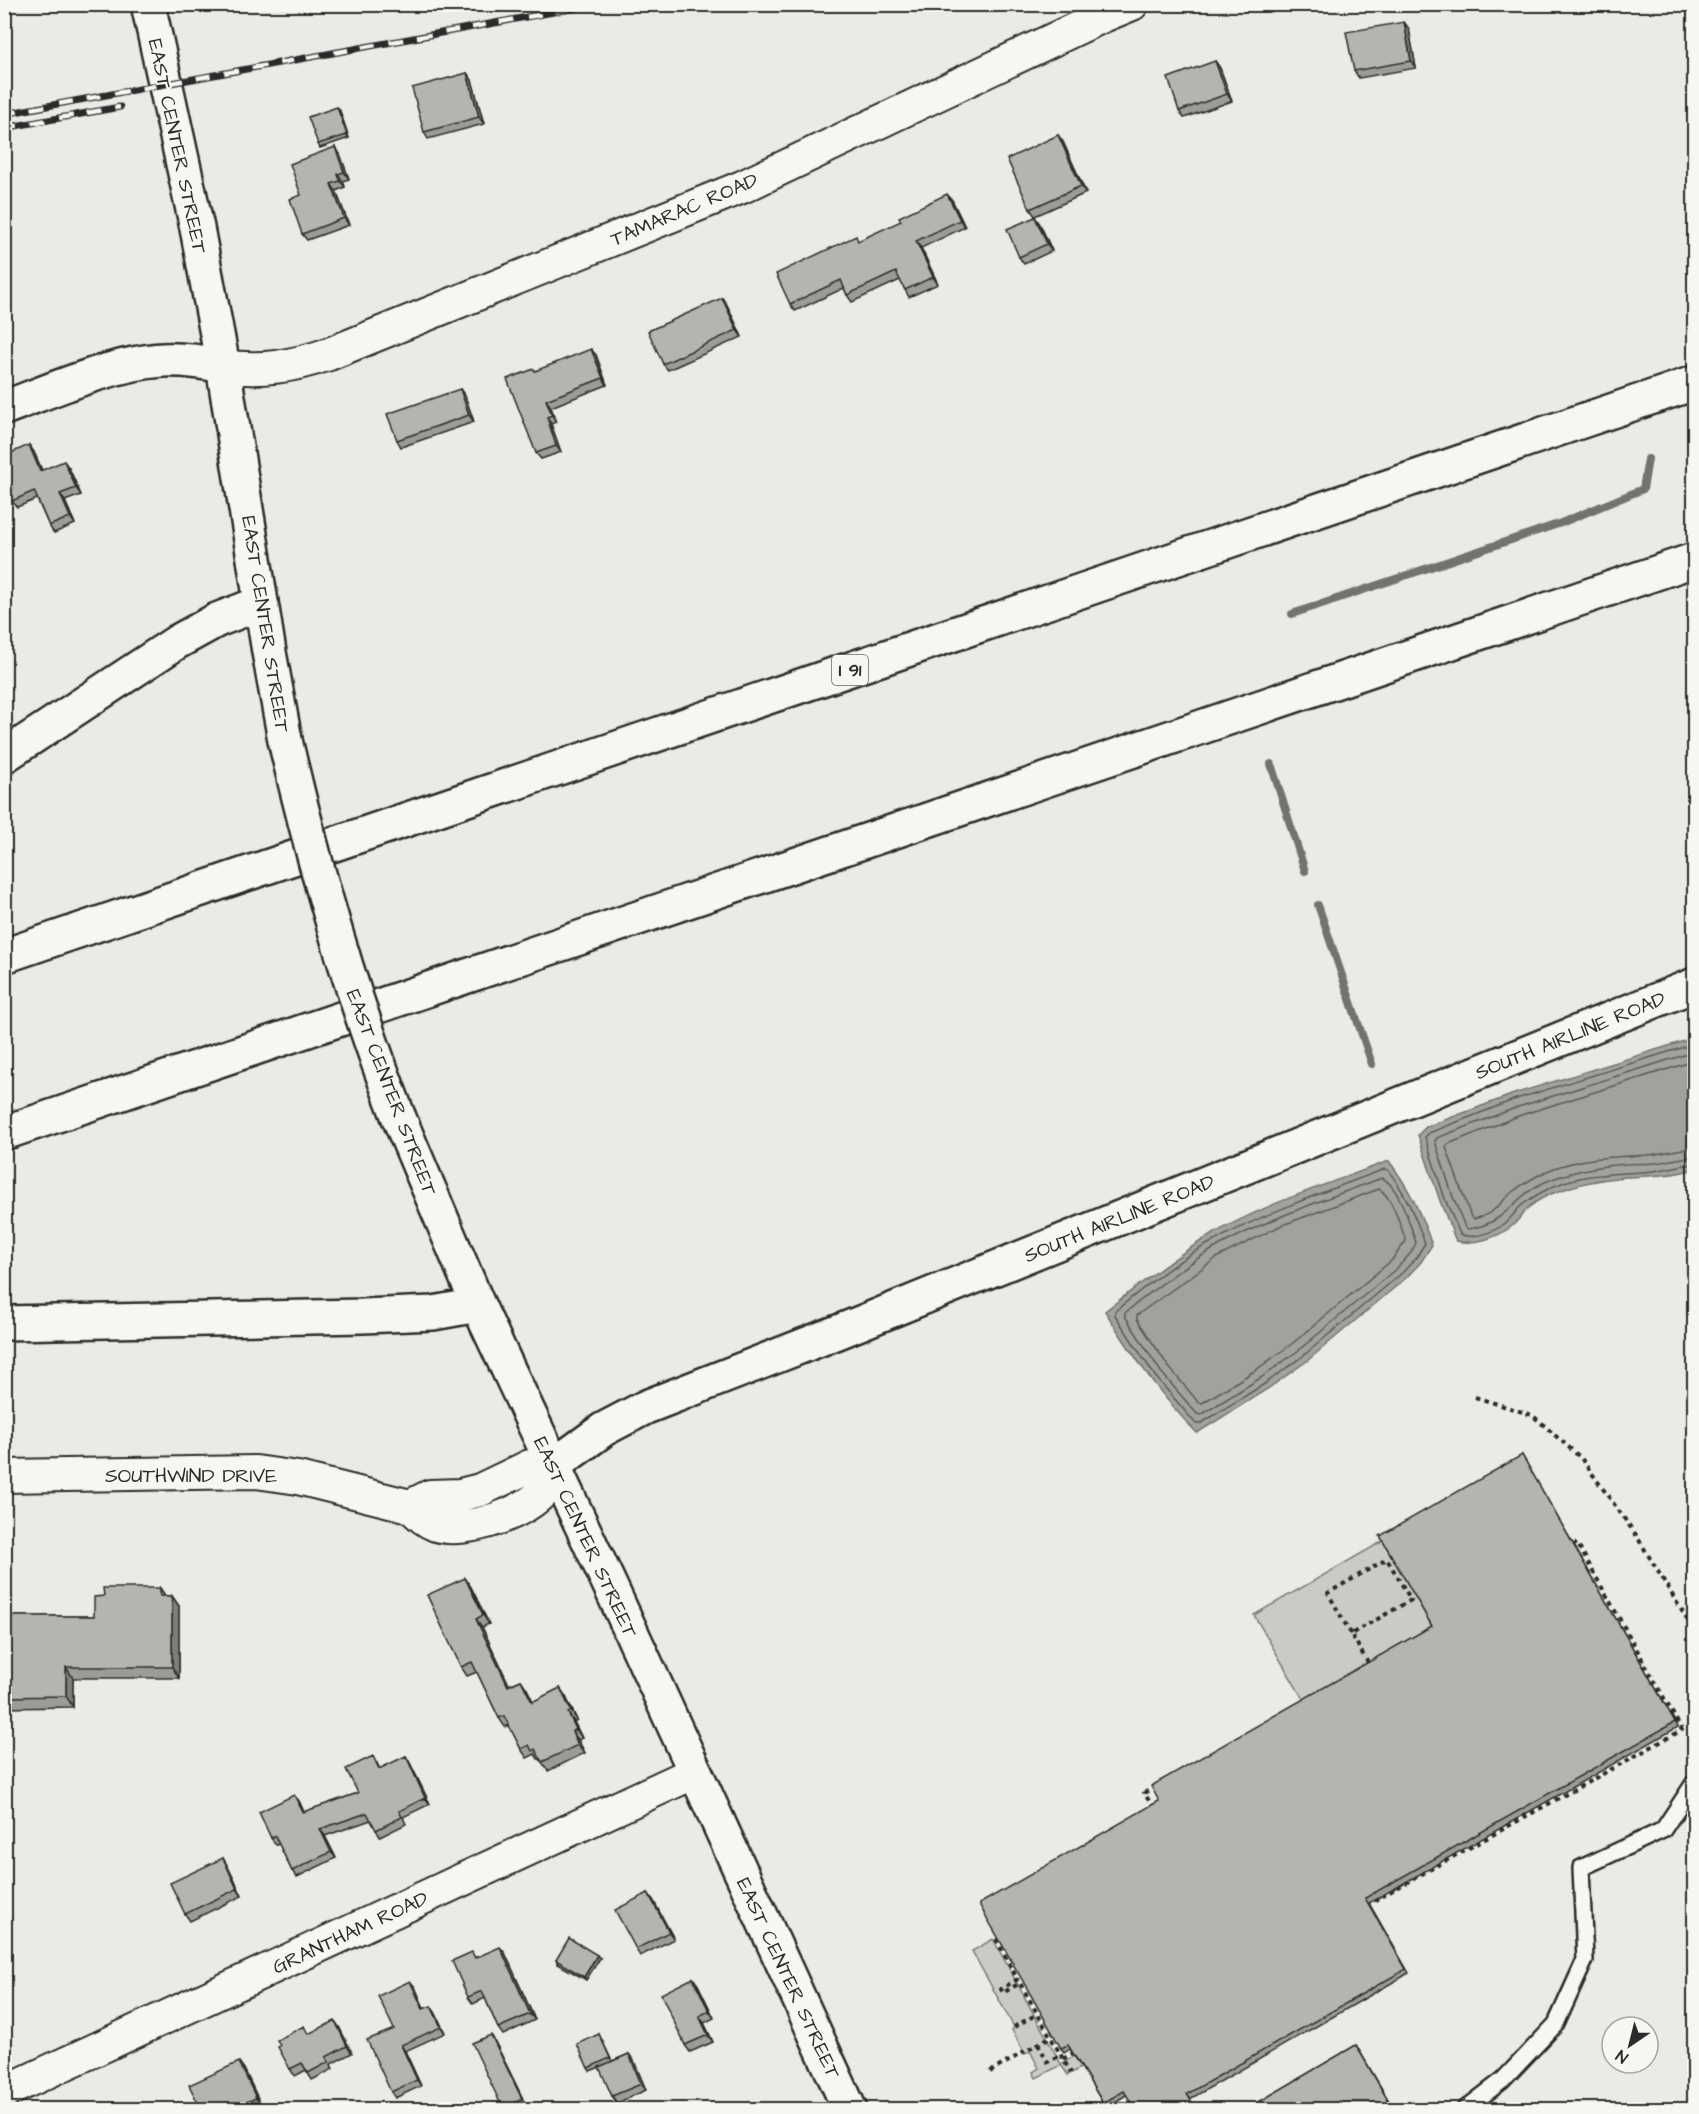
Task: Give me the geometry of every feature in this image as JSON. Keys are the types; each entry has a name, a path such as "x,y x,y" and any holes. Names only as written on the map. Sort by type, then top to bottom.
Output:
{"main road":[{"name":"EAST CENTER STREET","path":"148,4 197,228 223,366 285,740 318,874 364,1025 399,1118 478,1305 850,2109"},
{"path":"4,408 113,369 148,361 176,359 223,366"},
{"name":"I 91","path":"4,956 1695,383"},
{"path":"4,1133 1695,560"},
{"path":"4,756 177,642 217,620 261,603"},
{"name":"SOUTH AIRLINE ROAD","path":"553,1466 604,1430 646,1407 838,1332 1695,985"},
{"path":"4,1323 363,1316 433,1313 478,1305"}],"street":[{"name":"TAMARAC ROAD","path":"223,366 255,369 277,368 304,362 351,345 742,187 1131,4"},
{"name":"SOUTHWIND DRIVE","path":"4,1476 256,1472 298,1478 410,1506 433,1524 444,1527 475,1525 494,1520 532,1501 546,1488 553,1466"},
{"name":"GRANTHAM ROAD","path":"4,2092 695,1772"}],"lane":[{"path":"1464,2109 1503,2080 1556,2024 1585,1960 1581,1868 1663,1830 1695,1783"}],"path":[{"path":"1475,1396 1532,1415 1581,1458 1636,1535 1695,1631"},
{"path":"1364,1907 1682,1730 1577,1543 1568,1549"},
{"path":"1351,1634 1411,1600 1387,1559 1328,1593 1351,1634 1368,1664"},
{"path":"1358,1669 1378,1658"},
{"path":"1157,1813 1144,1792 1165,1781"},
{"path":"996,1939 1071,2073"},
{"path":"1014,2027 1037,2014"},
{"path":"990,2072 1050,2037"},
{"path":"1038,2044 1048,2062 1083,2048"}],"shaded area":[{"path":"1383,1541 1435,1631 1306,1704 1254,1615"},
{"path":"993,1939 1061,2064 1149,2013 1156,2025 1068,2075 1061,2065 1036,2078 1033,2072 1039,2068 1030,2051 1025,2054 1012,2030 1014,2027 972,1951"}],"water":[{"path":"1694,1038 1694,1169 1652,1176 1607,1179 1569,1187 1536,1202 1514,1224 1500,1234 1486,1240 1456,1241 1418,1135 1426,1127 1514,1094"},
{"path":"1389,1161 1414,1201 1432,1245 1421,1262 1406,1278 1307,1361 1197,1433 1159,1390 1105,1311 1180,1255 1228,1226 1296,1195"}],"building":[{"path":"1404,22 1411,61 1354,71 1346,32"},
{"path":"1215,61 1227,94 1179,111 1168,78"},
{"path":"467,73 479,117 424,132 412,88"},
{"path":"337,107 347,135 318,144 308,117"},
{"path":"1058,135 1081,186 1030,209 1007,159"},
{"path":"335,147 344,172 338,174 340,181 331,184 344,218 302,234 290,199 301,195 290,164"},
{"path":"947,194 960,220 916,241 933,277 905,290 896,272 847,295 841,280 790,304 776,274 856,236 858,241 901,221 899,217"},
{"path":"1035,217 1047,244 1019,257 1007,229"},
{"path":"722,298 737,330 663,364 648,331"},
{"path":"591,349 603,378 546,400 552,415 547,417 556,446 536,453 507,379 534,369 535,371"},
{"path":"460,389 469,415 397,440 387,414"},
{"path":"29,445 40,471 64,461 76,488 60,494 70,517 49,526 34,491 12,501 4,483 4,456"},
{"path":"1522,1455 1675,1722 1365,1898 1406,1969 1187,2094 1196,2109 1135,2109 1124,2091 1103,2103 1068,2045 1061,2048 979,1904 1159,1801 1151,1786 1432,1626 1380,1536"},
{"path":"465,1578 483,1615 476,1619 508,1686 521,1680 532,1702 560,1688 571,1711 568,1713 576,1729 572,1731 578,1745 542,1762 535,1749 532,1751 529,1745 521,1749 504,1716 499,1718 472,1662 461,1667 427,1595"},
{"path":"103,1588 160,1588 160,1596 172,1596 172,1667 66,1667 66,1696 4,1697 4,1616 94,1616 94,1597 104,1596"},
{"path":"373,1756 379,1769 406,1756 425,1798 399,1811 402,1817 376,1830 367,1813 320,1829 331,1852 292,1871 275,1836 271,1838 259,1812 294,1795 303,1812 358,1793 346,1769"},
{"path":"223,1858 237,1889 185,1914 170,1883"},
{"path":"648,1893 669,1932 636,1949 615,1910"},
{"path":"569,1938 597,1955 584,1977 556,1960"},
{"path":"500,1947 530,2014 498,2028 482,1991 468,1997 452,1961 472,1952 475,1958"},
{"path":"693,1978 709,2011 699,2016 708,2035 685,2045 661,1994"},
{"path":"410,1981 423,2009 431,2006 441,2027 401,2045 417,2080 391,2092 367,2040 394,2029 378,1996"},
{"path":"335,2021 347,2046 326,2057 329,2062 308,2073 302,2063 290,2069 278,2047 280,2046 277,2040 304,2026 308,2034"},
{"path":"599,2034 610,2058 588,2068 577,2044"},
{"path":"491,2035 522,2099 503,2109 472,2043"},
{"path":"1356,2045 1389,2102 1377,2109 1247,2109"},
{"path":"629,2054 641,2084 612,2096 599,2067"},
{"path":"239,2062 256,2098 230,2109 201,2109 189,2085"}],"waterway":[{"path":"1292,614 1561,523 1643,489 1648,459"},
{"path":"1271,764 1305,871"},
{"path":"1318,905 1372,1064"}],"railway":[{"path":"4,114 597,4"},
{"path":"4,128 120,107"}]}
